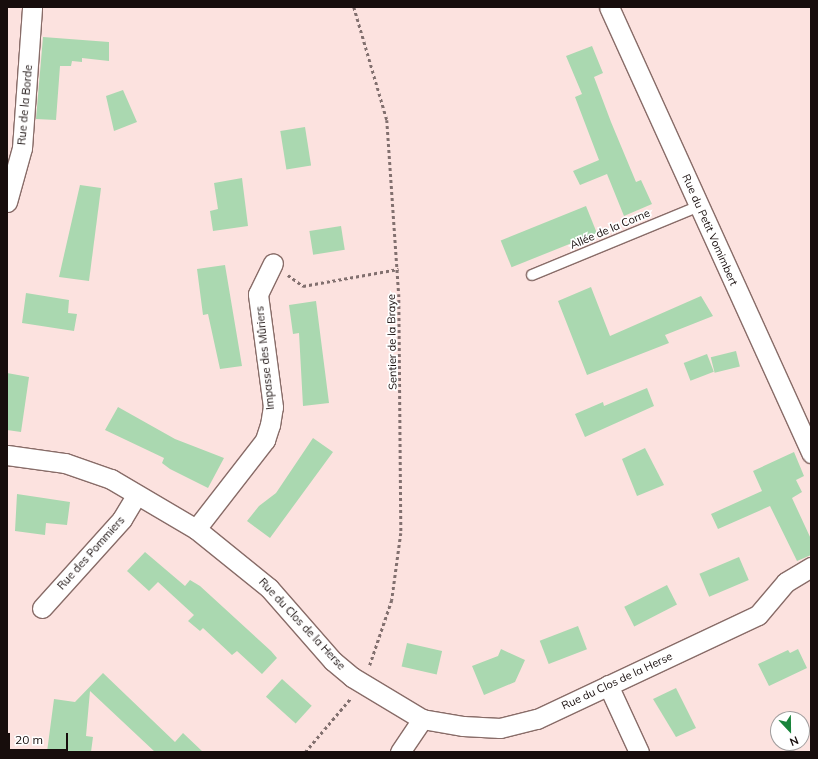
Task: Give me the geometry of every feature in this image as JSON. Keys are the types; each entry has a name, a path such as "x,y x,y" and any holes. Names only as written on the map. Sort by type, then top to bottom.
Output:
{"street":[{"name":"Rue de la Borde","path":"7,202 22,148 32,7"},
{"name":"Rue du Petit Vomimbert","path":"609,7 811,453"},
{"name":"Impasse des Mûriers","path":"196,529 265,440 270,425 273,407 258,294 273,263"},
{"name":"Rue du Clos de la Herse","path":"7,455 65,463 111,479 136,496 196,529 269,588 346,671 422,719 481,728 518,724 608,685 758,615 786,582 811,567"},
{"name":"Rue des Pommiers","path":"42,608 122,519 136,496"},
{"path":"608,685 639,752"},
{"path":"400,752 422,719"}],"lane":[{"name":"Allée de la Corne","path":"532,275 699,206"}],"path":[{"name":"Sentier de la Braye","path":"354,7 388,120 398,269 401,533 392,600 367,671"},
{"path":"273,263 303,286 398,269"},
{"path":"305,752 354,694"}],"building":[{"path":"43,37 109,42 109,61 82,58 82,62 72,61 71,66 60,66 56,120 36,119"},
{"path":"592,46 603,73 594,77 611,122 636,182 641,180 652,204 624,216 607,174 580,185 573,171 599,160 575,97 582,94 566,56"},
{"path":"123,90 137,122 114,131 106,96"},
{"path":"305,127 311,166 286,169 280,131"},
{"path":"242,178 248,226 213,231 210,211 218,209 214,183"},
{"path":"80,185 101,188 89,281 59,277"},
{"path":"586,206 597,233 512,267 501,240"},
{"path":"341,226 345,250 313,255 309,231"},
{"path":"225,265 242,366 220,369 208,314 203,315 197,269"},
{"path":"591,287 610,336 701,296 713,316 665,335 669,343 587,375 558,301"},
{"path":"26,293 69,300 68,313 77,314 74,331 22,323"},
{"path":"316,301 329,403 303,406 299,333 293,334 289,305"},
{"path":"736,351 740,367 715,373 711,357"},
{"path":"707,354 714,372 690,381 684,363"},
{"path":"7,373 29,377 21,432 7,430"},
{"path":"647,388 654,406 585,437 575,414 603,402 604,406"},
{"path":"118,407 175,439 224,458 208,488 170,469 162,463 164,458 105,430"},
{"path":"313,438 333,452 270,538 247,521 259,506 276,493"},
{"path":"645,448 664,485 637,496 622,459"},
{"path":"794,452 804,476 796,480 802,492 792,498 811,539 811,555 797,561 770,506 718,529 711,514 762,491 753,471"},
{"path":"17,494 70,502 67,525 46,523 45,535 15,531"},
{"path":"145,552 185,586 190,580 200,586 277,658 262,674 237,651 232,655 203,628 200,631 188,621 194,615 158,582 149,591 127,571"},
{"path":"739,557 749,580 709,597 699,574"},
{"path":"667,585 677,605 634,626 624,607"},
{"path":"578,626 587,649 549,664 540,641"},
{"path":"407,643 442,651 437,674 402,666"},
{"path":"501,649 525,660 515,682 484,695 472,666 498,656"},
{"path":"798,649 807,668 769,686 758,664 788,650 790,653"},
{"path":"103,673 175,742 183,733 203,752 155,752 90,691 86,736 93,737 91,752 47,752 54,699 75,702"},
{"path":"282,679 312,706 296,724 266,697"},
{"path":"676,688 696,728 676,737 653,699"}]}
